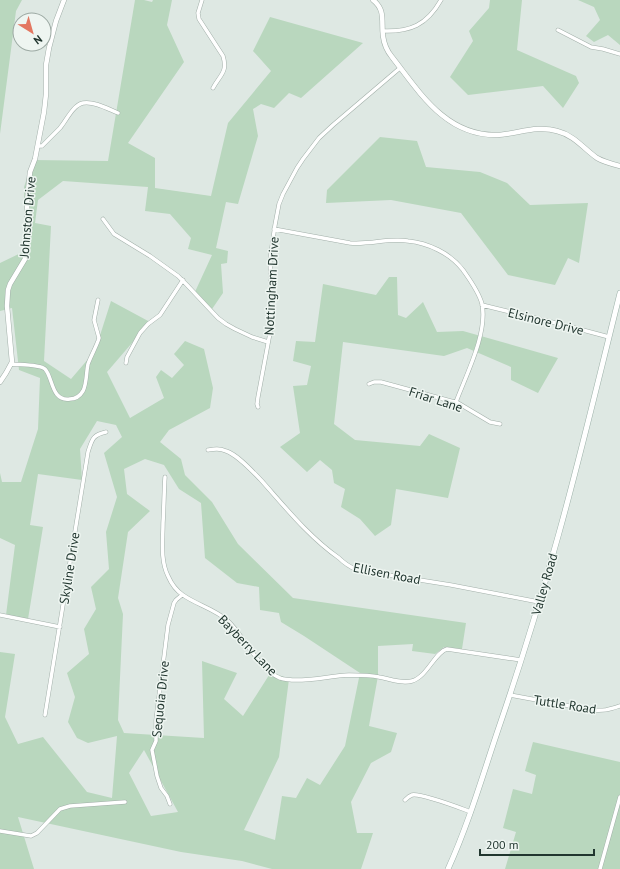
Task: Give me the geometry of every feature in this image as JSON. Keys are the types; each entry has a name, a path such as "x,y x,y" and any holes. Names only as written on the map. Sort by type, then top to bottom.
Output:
{"main road":[{"name":"Valley Road","path":"448,869 459,846 471,812 539,602 568,499 620,293"}],"street":[{"name":"Johnston Drive","path":"11,364 12,355 7,297 10,284 25,259 27,202 30,172 38,146 46,94 46,65 56,21 64,0"},
{"path":"202,0 198,14 199,19 223,56 225,63 224,71 213,88"},
{"path":"373,0 378,5 382,13 385,45 388,51 430,104 449,121 460,127 483,134 496,135 535,129 556,130 569,136 597,158 620,166"},
{"path":"383,31 395,32 406,30 420,24 430,16 441,0"},
{"path":"558,30 591,47 620,54"},
{"name":"Nottingham Drive","path":"258,407 258,397 272,316 270,260 279,204 283,194 297,168 319,138 400,68"},
{"path":"38,146 42,146 61,127 78,105 82,103 95,104 118,113"},
{"path":"103,219 114,234 150,256 183,280 218,318 226,324 252,337 268,342"},
{"path":"274,230 357,244 407,240 432,247 446,254 459,265 473,285 480,299 483,313 482,331 478,345 456,402"},
{"path":"126,363 127,357 140,333 160,314 183,280"},
{"path":"0,382 11,364 42,367 46,370 56,393 68,400 81,394 85,384 88,364 99,338 94,320 98,300"},
{"name":"Elsinore Drive","path":"482,305 564,325 609,338"},
{"name":"Friar Lane","path":"369,384 381,382 456,402 490,422 500,424"},
{"name":"Skyline Drive","path":"45,715 88,452 92,439 100,433 106,432"},
{"name":"Ellisen Road","path":"208,450 219,448 227,451 239,459 316,539 351,568 539,602"},
{"name":"Bayberry Lane","path":"165,477 162,544 168,576 182,595 213,611 228,621 267,669 275,675 283,679 302,680 350,675 374,676 410,682 418,679 441,652 447,649 521,660"},
{"name":"Sequoia Drive","path":"170,804 159,782 152,750 156,741 156,720 168,625 174,603 182,595"},
{"path":"0,615 60,627"},
{"name":"Tuttle Road","path":"510,695 591,710 604,711 620,706"},
{"path":"405,800 413,795 418,795 471,812"},
{"path":"600,869 620,797"},
{"path":"0,831 31,836 37,833 60,808 125,802"}],"green space":[{"path":"0,0 22,0 16,12 12,12 12,42 0,134"},
{"path":"135,0 152,2 153,0 172,0 167,25 184,62 128,143 155,158 155,188 211,196 228,123 271,71 253,51 270,17 363,43 301,98 289,93 274,108 261,104 253,109 258,136 238,204 226,202 216,248 228,251 227,263 221,264 223,293 210,312 194,294 212,255 188,249 191,238 170,214 145,211 148,187 63,181 38,200 35,223 51,226 44,361 71,379 95,351 111,301 150,322 107,372 130,418 164,398 156,377 161,370 172,378 184,365 174,354 185,341 204,349 213,388 210,408 169,430 160,442 181,459 185,475 212,502 238,544 293,598 466,623 462,649 444,647 435,654 412,651 413,644 378,646 378,676 369,726 397,733 391,752 371,763 351,802 357,833 373,833 361,869 272,869 242,861 181,852 18,817 34,869 0,869 0,652 15,654 5,717 18,744 43,737 87,792 112,798 117,736 88,743 77,738 68,722 75,697 67,673 89,654 84,629 96,609 91,587 109,569 106,532 117,497 104,453 122,437 116,425 97,421 80,449 82,480 38,474 30,525 43,527 28,619 6,615 15,545 0,538 0,473 2,482 21,482 38,429 40,378 19,370 12,308 0,311 0,263 25,251 24,187 33,160 108,161","holes":["145,459 164,465 179,489 201,503 205,558 237,583 259,587 260,610 279,613 281,622 360,673 345,746 320,785 307,778 296,798 282,796 275,840 244,830 279,757 289,679 271,672 243,716 224,699 237,673 202,661 204,738 124,733 118,720 123,614 118,598 128,532 150,511 127,494 124,469","144,750 178,812 151,816 129,773"]},
{"path":"490,0 522,0 517,50 576,76 579,83 563,108 543,86 468,95 450,77 473,41 469,31 489,8"},
{"path":"578,0 620,0 620,45 608,35 594,42 586,36 600,20 594,7"},
{"path":"380,137 417,141 426,167 480,172 507,183 530,205 588,203 579,263 568,258 555,285 508,275 461,213 391,200 326,203 327,190"},
{"path":"389,277 397,277 398,315 406,318 423,302 437,332 463,331 558,358 538,393 511,380 511,367 467,348 444,356 343,342 334,424 355,440 420,446 429,434 460,448 448,498 396,489 391,525 375,536 360,519 341,507 345,489 334,483 332,470 320,460 307,472 280,447 300,433 293,386 307,385 311,366 293,361 296,341 315,342 323,284 376,295"},
{"path":"533,742 620,762 620,869 505,869 516,832 503,828 513,789 532,794 536,775 525,771"}]}
